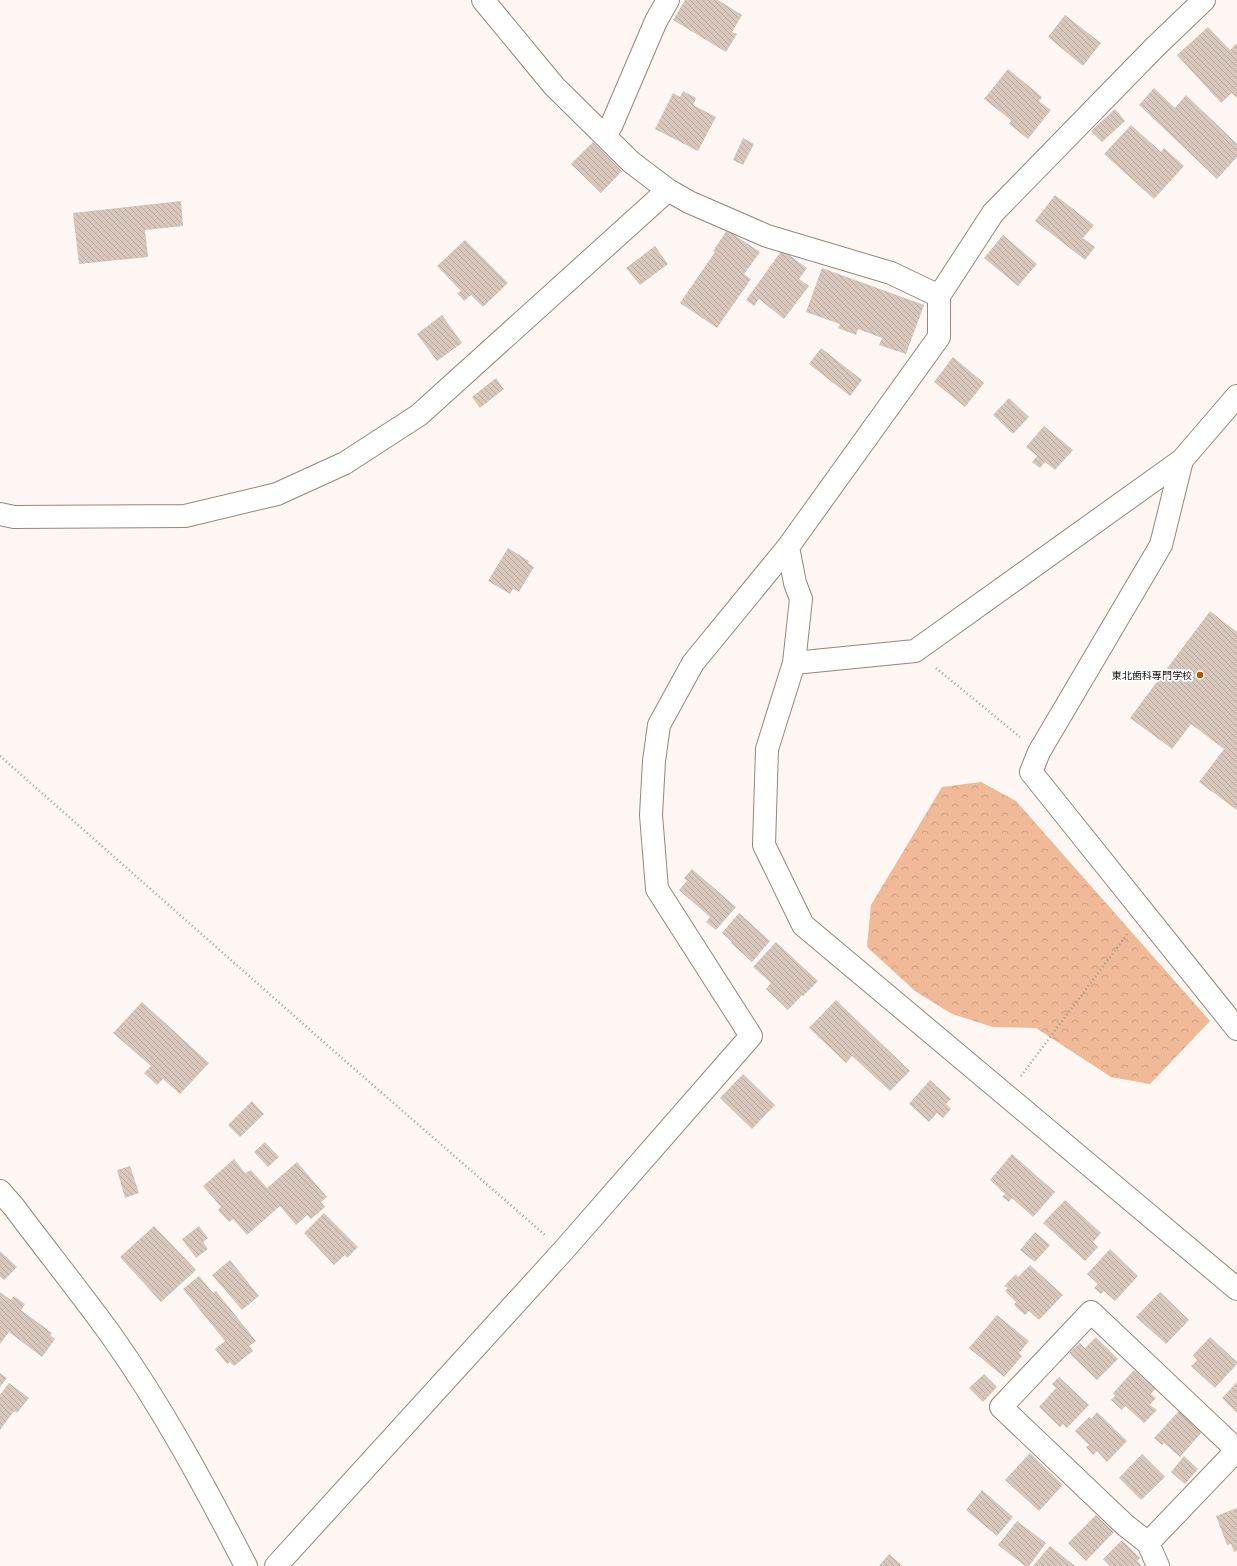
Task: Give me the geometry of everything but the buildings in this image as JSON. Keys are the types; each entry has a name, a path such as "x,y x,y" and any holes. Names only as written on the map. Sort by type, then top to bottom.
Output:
{"street":[{"path":"483,0 554,86 631,162 668,190 689,202 767,236 891,273 939,296"},
{"path":"605,136 612,124 656,20 668,0"},
{"path":"276,1566 563,1251 752,1036 657,889 651,815 654,761 659,725 693,663 788,547 938,337 939,296 993,213 1155,47 1204,0"},
{"path":"0,514 14,517 185,516 277,494 345,463 420,415 668,190"},
{"path":"794,663 915,651 1182,460 1237,396"},
{"path":"1182,460 1161,545 1039,752 1031,772 1237,1029"},
{"path":"788,547 795,583 802,598 794,663 767,749 764,845 803,925 1237,1289"},
{"path":"0,1190 116,1342 161,1412 246,1566"},
{"path":"1148,1543 1237,1450 1091,1312 1001,1407 1125,1525 1148,1543 1158,1566"}],"path":[{"path":"915,651 1039,752"},
{"path":"0,756 563,1251"},
{"path":"1006,1095 1143,913"}],"green space":[{"path":"981,782 1016,801 1210,1021 1150,1084 1111,1077 1036,1028 993,1027 952,1014 915,991 867,947 871,905 942,787"}],"place":[{"name":"東北歯科専門学校","path":"1200,675"}]}
